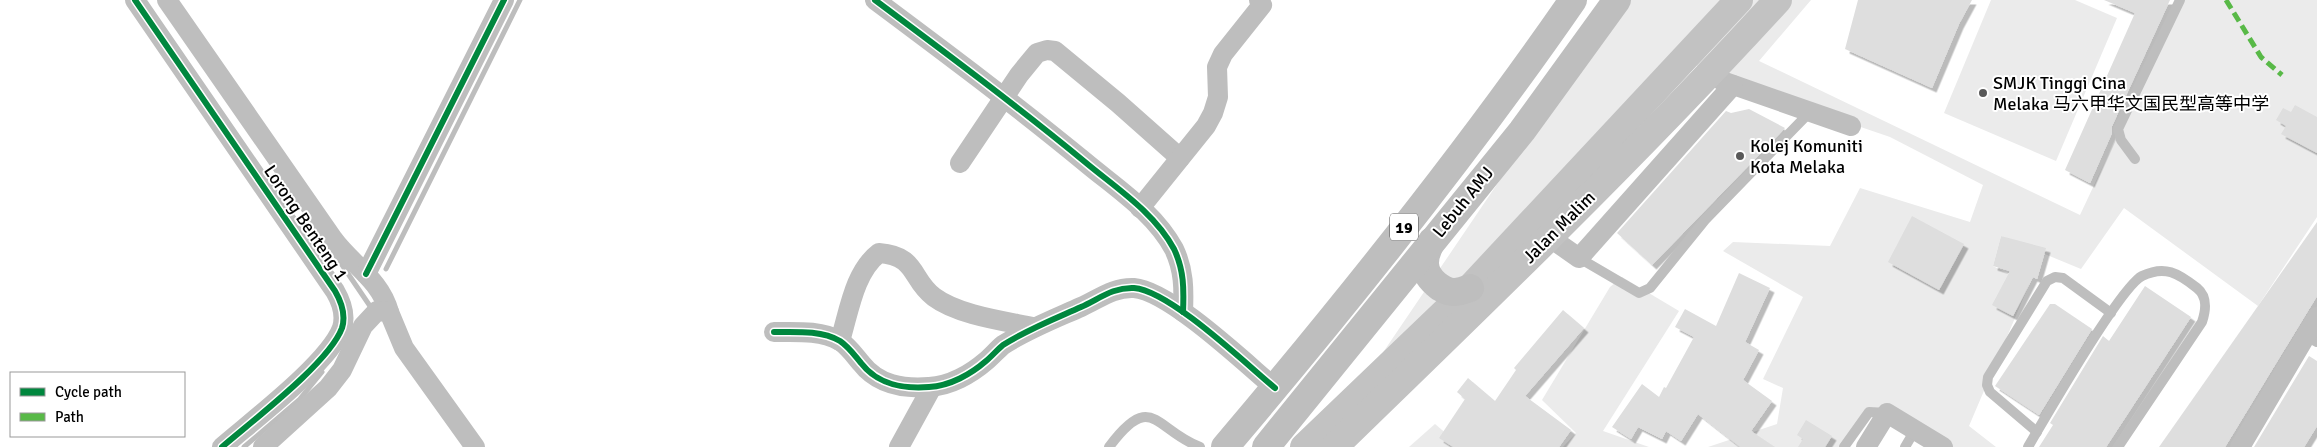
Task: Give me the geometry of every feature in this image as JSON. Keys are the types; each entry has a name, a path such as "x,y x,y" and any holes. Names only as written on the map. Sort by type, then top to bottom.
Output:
{"highway":[{"name":"Lebuh AMJ","path":"1225,447 1275,388 1467,146 1573,0"},
{"name":"Lebuh AMJ","path":"1266,447 1522,131 1617,0"},
{"path":"1432,240 1425,253 1424,266 1428,278 1440,288 1454,292 1470,288"},
{"path":"1284,447 1295,425 1351,343"}],"main road":[{"name":"Jalan Malim","path":"1304,447 1470,288 1739,0"},
{"name":"Jalan Malim","path":"1334,447 1549,237 1721,80 1778,0"}],"street":[{"name":"Lorong Benteng 1","path":"135,0 335,291 343,310 344,318 354,330"},
{"path":"168,0 343,253 376,283 386,300 383,312 354,330 222,447"},
{"path":"366,274 504,0"},
{"path":"875,0 1005,96 1140,208 1161,230 1173,248 1182,268 1183,312"},
{"path":"1140,208 1206,126 1218,97 1217,67 1234,38 1262,5 1259,0"},
{"path":"960,163 1005,96 1037,53 1046,50 1055,51 1180,158"},
{"path":"1549,237 1579,258 1721,80 1851,126"},
{"path":"840,341 861,276 869,261 879,253 892,254 905,261 933,297 948,305 1034,327"},
{"path":"774,332 822,334 840,341 873,376 891,385 909,388 932,387 967,375 1002,346 1034,327 1082,307 1115,290 1135,288 1161,298 1183,312 1275,388"},
{"path":"383,312 404,348 475,447"},
{"path":"2240,447 2312,339 2317,317"},
{"path":"263,447 328,388 342,370 354,330"},
{"path":"899,447 932,387"},
{"path":"1866,447 1887,413 1910,439 1943,447"}],"lane":[{"path":"2135,159 2121,140 2118,129 2180,0"},
{"path":"1579,258 1638,293 1650,288 1705,220 1810,112"},
{"path":"2028,447 2130,286 2140,277 2161,270 2174,272 2199,290 2205,299 2206,311 2202,322 2118,447"},
{"path":"2037,432 1990,392 1988,377 2042,289 2048,281 2055,278 2063,278 2111,314"},
{"path":"1844,447 1869,412 1887,413"},
{"path":"1108,447 1123,428 1132,421 1142,418 1163,422 1186,442 1200,447"}],"shaded area":[{"path":"1622,0 1811,0 1759,61 2080,215 2181,0 2317,0 2317,217 2258,306 2124,208 2081,269 2001,236 1993,266 2029,285 1969,426 1996,447 1944,447 1869,412 1847,447 1708,447 1777,424 1783,388 1763,379 1803,297 1723,251 1733,242 1830,246 1860,188 1970,222 1983,185 1890,137 1709,75 1686,57 1346,407"},
{"path":"1991,0 2075,0 2117,18 2056,161 1944,113"},
{"path":"1622,277 1679,311 1603,431 1649,447 1563,447 1576,433 1542,400 1610,287"},
{"path":"1435,424 1462,447 1409,447"}],"building":[{"path":"1858,0 1972,0 1959,24 1932,88 1845,49"},
{"path":"2104,0 2170,0 2112,126 2112,133 2090,183 2065,170 2135,13"},
{"path":"2295,105 2317,117 2317,153 2281,134 2286,126 2276,120 2283,108 2291,112"},
{"path":"1749,109 1785,128 1652,265 1617,233 1726,111 1731,113"},
{"path":"1912,216 1964,244 1939,290 1888,262"},
{"path":"2317,222 2317,296 2225,447 2159,447"},
{"path":"2001,236 2046,248 2037,279 2033,277 2013,316 1992,305 2010,271 1993,266"},
{"path":"1739,273 1770,288 1745,342 1759,350 1743,380 1772,401 1751,431 1775,447 1740,447 1698,414 1681,441 1666,431 1662,439 1638,427 1631,439 1612,427 1642,384 1659,397 1664,387 1666,388 1694,337 1675,327 1685,309 1716,326"},
{"path":"2145,286 2191,317 2106,447 2039,447 2053,425 2050,423 2103,336 2109,341"},
{"path":"2050,304 2055,304 2092,329 2039,415 1995,386"},
{"path":"1563,310 1584,328 1525,396 1571,430 1559,447 1453,447 1439,438 1465,399 1457,392 1468,378 1495,401 1516,370 1514,368"},
{"path":"2309,356 2317,361 2317,426 2304,447 2254,447"},
{"path":"1806,420 1832,436 1825,447 1798,447 1803,439 1797,435"}],"waterway":[{"path":"386,269 520,0"},
{"path":"336,256 372,309"},
{"path":"244,447 299,400 322,372"}],"marked path":[{"path":"2226,0 2261,57 2282,75"}],"cycle path":[{"path":"135,0 335,291 343,309 342,328 322,358 288,391 222,447"},
{"path":"366,274 504,0"},
{"path":"875,0 1122,191 1156,223 1174,249 1180,264 1183,280 1183,312"},
{"path":"774,332 808,332 833,337 843,343 868,370 883,381 910,387 937,386 967,375 1003,345 1032,329 1113,291 1134,288 1149,292 1187,314 1275,388"}],"place":[{"name":"SMJK Tinggi Cina Melaka 马六甲华文国民型高等中学","path":"1983,93"},
{"name":"Kolej Komuniti Kota Melaka","path":"1740,156"}]}
